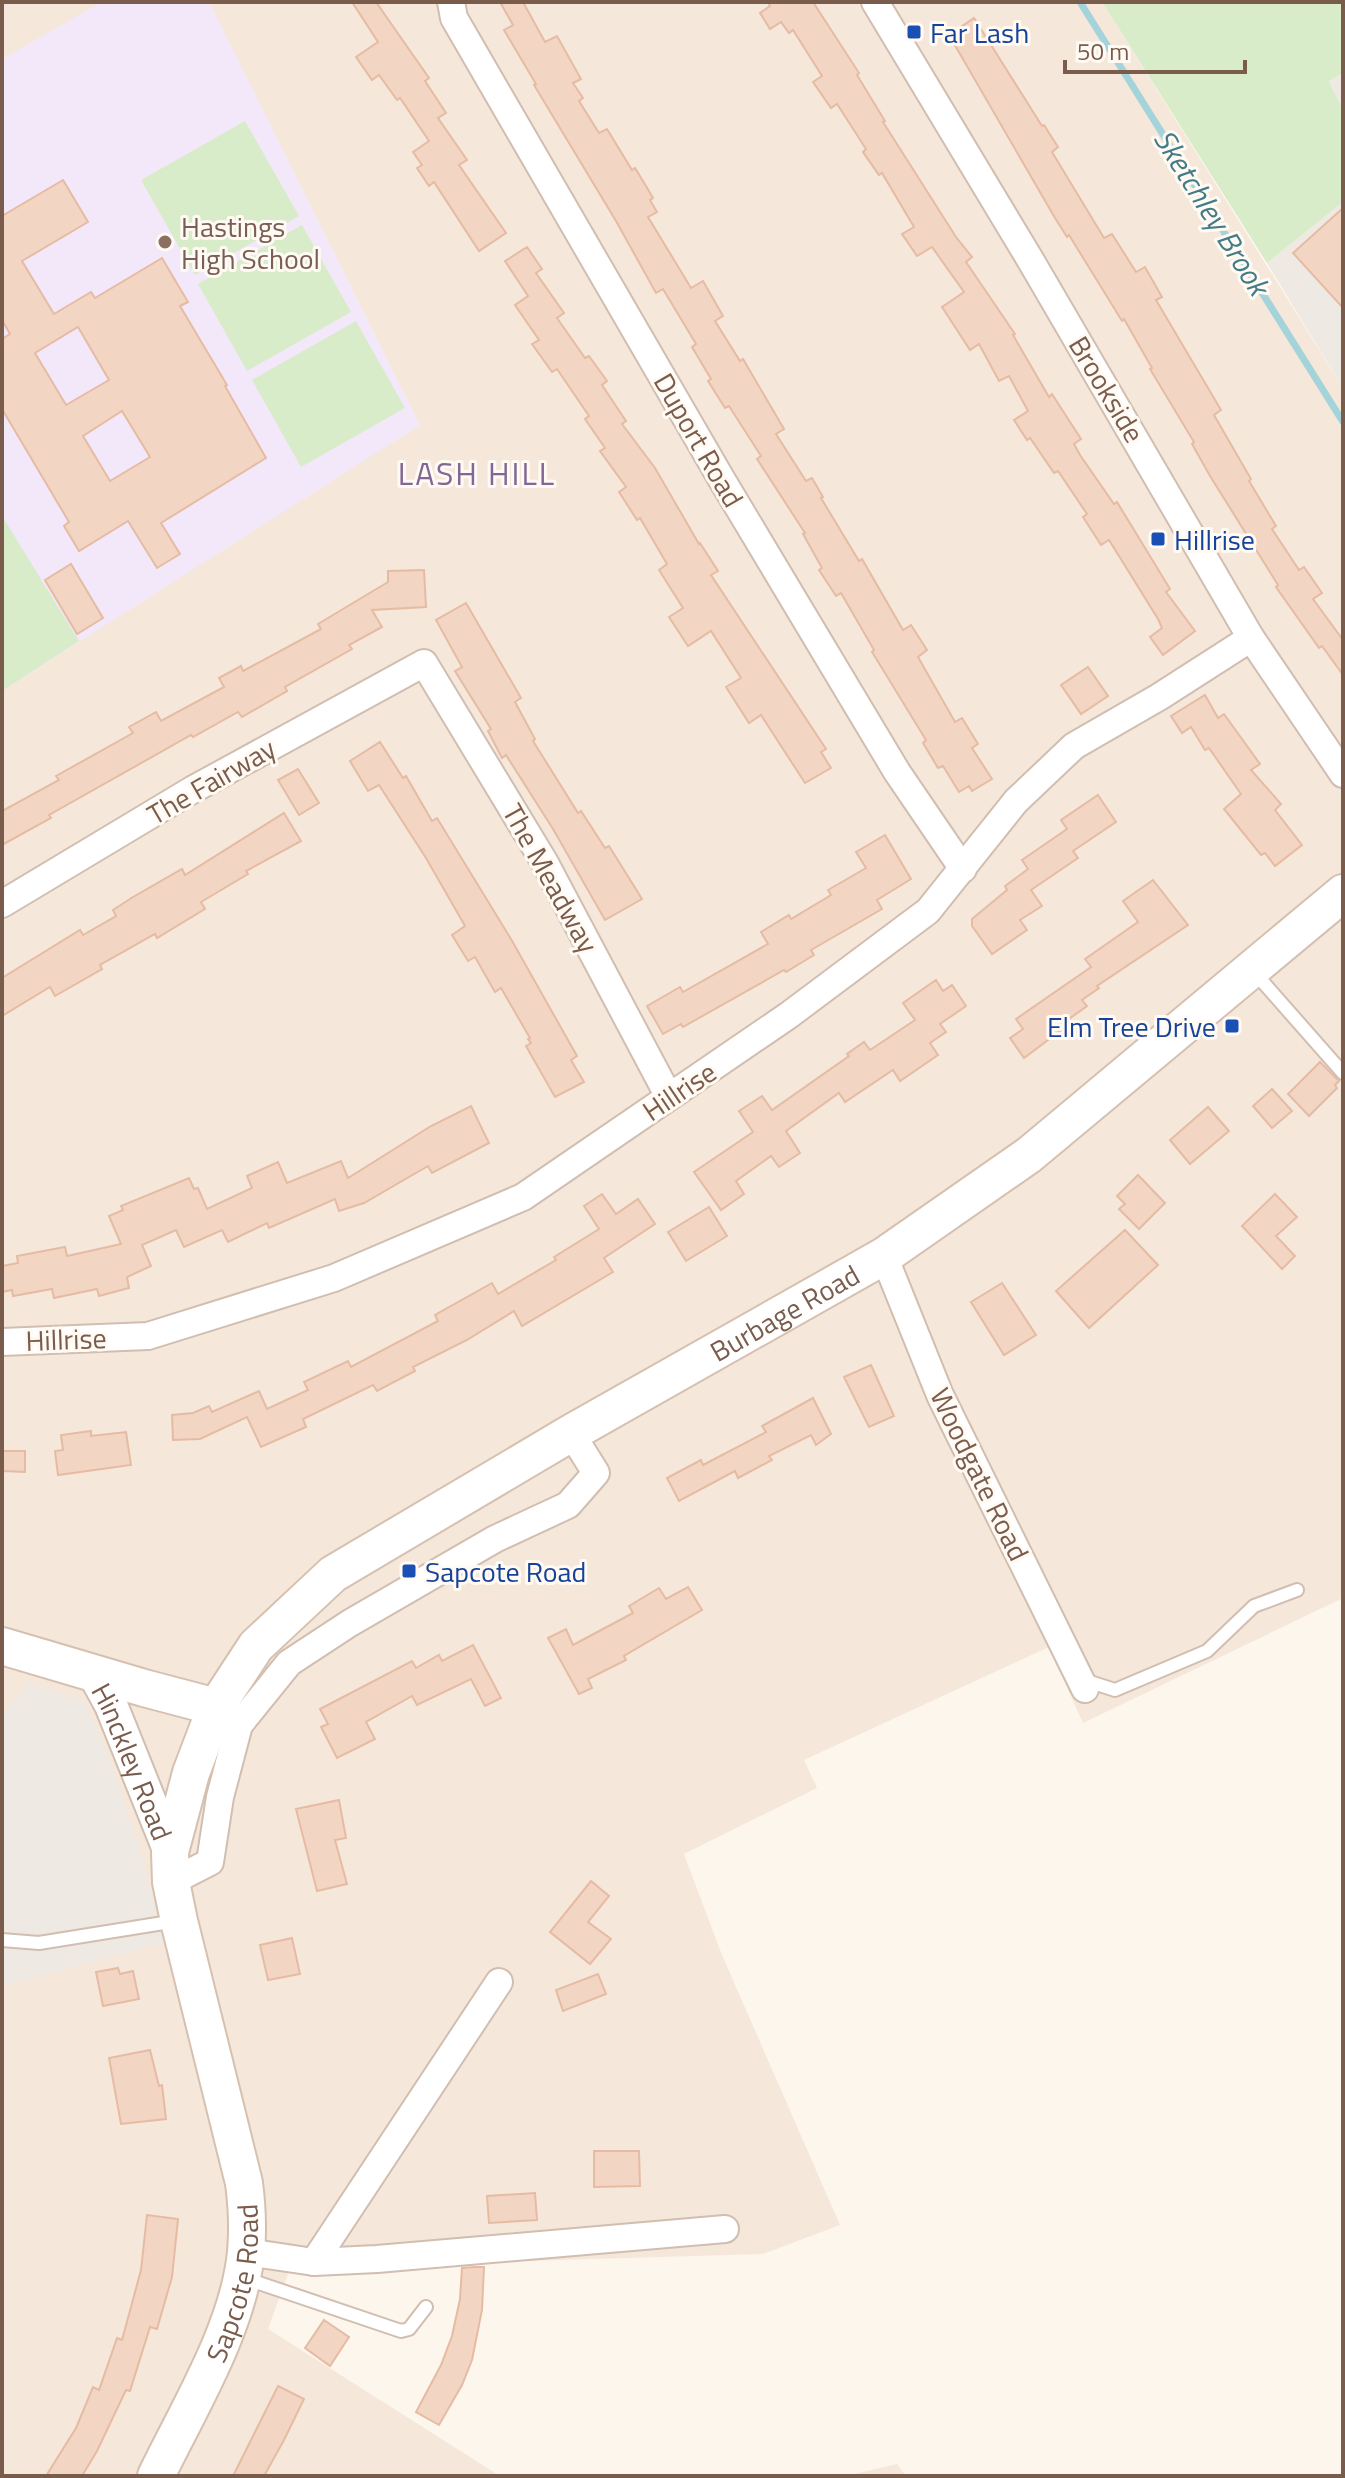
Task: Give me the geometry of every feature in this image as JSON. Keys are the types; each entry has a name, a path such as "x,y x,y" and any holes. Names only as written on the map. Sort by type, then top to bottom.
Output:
{"main road":[{"name":"Burbage Road","path":"216,1707 256,1646 333,1574 571,1433 884,1256 1029,1155 1343,893"},
{"name":"Hinckley Road","path":"2,1646 216,1707"},
{"name":"Sapcote Road","path":"156,2476 218,2348 244,2265 247,2213 244,2183 179,1921 171,1867 191,1773 216,1707"}],"street":[{"name":"Duport Road","path":"451,2 454,18 722,480 897,772 963,869"},
{"name":"Brookside","path":"875,2 1251,638 1343,774"},
{"name":"Hillrise","path":"2,1342 148,1336 334,1278 523,1197 789,1015 928,911 1016,801 1074,746 1159,697 1251,638"},
{"name":"The Fairway","path":"2,904 192,790 424,663"},
{"name":"The Meadway","path":"424,663 545,863 669,1097"},
{"name":"Woodgate Road","path":"884,1256 943,1402 1083,1684"},
{"path":"171,1867 210,1862 220,1797 239,1725 289,1663 350,1623 495,1539 568,1505 596,1473 571,1433"},
{"name":"Hinckley Road","path":"93,1672 111,1705 171,1867"},
{"path":"314,2262 499,1982"},
{"path":"244,2265 377,2259 725,2229"}],"lane":[{"path":"1252,970 1343,1073"},
{"path":"1083,1684 1115,1690 1207,1651 1254,1606 1297,1590"},
{"path":"2,1940 39,1943 179,1921"},
{"path":"244,2265 401,2331 409,2329 426,2307"}],"shaded area":[{"path":"2,2 1102,2 1343,388 1343,1598 1083,1723 1049,1647 804,1760 817,1788 684,1854 722,1955 840,2225 763,2254 290,2268 268,2329 500,2476 2,2476"},
{"name":"Hastings High School","path":"102,2 209,2 420,425 2,691 2,59"},
{"path":"1343,73 1343,110 1329,81"},
{"path":"1343,202 1343,388 1267,263"},
{"path":"28,1682 84,1701 109,1759 140,1851 165,1942 2,1986 2,1716"},
{"path":"897,2464 906,2476 845,2476"}],"green space":[{"path":"1102,2 1343,2 1343,73 1329,81 1343,110 1343,202 1267,263"},
{"path":"245,121 299,216 195,275 141,180"},
{"path":"302,225 351,312 247,371 198,284"},
{"path":"356,321 405,408 301,467 252,380"},
{"path":"2,516 79,641 2,691"}],"building":[{"path":"352,2 376,2 429,78 425,81 446,113 438,118 467,160 459,165 506,233 479,251 434,182 429,186 417,168 422,165 413,152 429,141 400,98 397,100 379,75 372,80 356,57 378,42"},
{"path":"500,2 523,2 545,42 557,36 581,79 573,83 583,98 579,101 599,133 607,129 632,170 635,168 646,186 657,212 648,217 691,288 703,281 723,316 715,321 740,361 743,359 784,429 776,434 806,481 812,478 821,498 859,561 862,559 903,630 911,625 927,650 918,657 955,722 962,718 978,744 972,748 992,779 972,791 969,786 959,792 943,766 938,768 923,743 926,740 872,652 874,650 841,593 836,596 819,570 822,568 805,533 757,459 761,456 729,406 725,408 708,381 711,379 692,347 696,344 663,289 656,293 534,85 504,30 513,25"},
{"path":"768,2 813,2 859,73 857,75 883,122 972,257 966,262 1015,334 1049,397 1052,394 1081,439 1074,444 1080,455 1114,504 1117,502 1170,589 1166,592 1195,631 1163,655 1150,637 1162,628 1158,619 1109,540 1101,545 1083,517 1087,514 1058,471 1054,473 1014,420 1028,411 1009,376 999,381 979,344 970,350 942,307 964,292 932,247 917,256 902,234 914,227 882,173 879,175 863,152 866,149 837,104 831,108 813,82 822,76 793,30 789,33 781,22 770,29 760,13 770,6"},
{"path":"974,18 1058,147 1052,152 1104,238 1112,234 1136,272 1145,267 1162,297 1156,300 1221,410 1214,415 1276,526 1272,529 1299,570 1304,567 1322,593 1313,599 1343,640 1343,675 1322,646 1319,648 1276,587 1278,585 1210,476 1124,319 1122,321 1069,235 1067,237 1055,218 949,35"},
{"path":"63,180 88,222 22,261 54,314 91,292 95,298 162,258 188,302 180,306 266,458 161,523 180,554 157,568 128,521 79,551 64,526 69,522 2,409 2,339 10,334 2,320 2,216","holes":["78,327 109,380 66,405 35,353","122,411 150,457 110,481 83,436"]},
{"path":"1343,208 1343,308 1293,253"},
{"path":"527,247 542,269 536,273 564,313 557,318 585,358 589,356 607,381 602,385 626,421 622,424 655,468 718,571 711,575 826,749 821,752 831,768 805,783 761,715 749,723 726,687 741,678 711,631 688,646 669,617 683,608 659,570 667,564 640,518 637,520 619,492 626,487 600,451 605,448 585,419 589,416 557,369 552,372 532,344 539,340 515,305 528,296 505,261"},
{"path":"71,564 103,618 77,634 45,580"},
{"path":"424,570 426,607 372,610 382,627 349,645 352,649 285,687 287,691 242,717 238,712 193,737 191,735 2,845 2,811 59,780 56,776 133,733 129,727 156,712 161,721 224,687 219,678 241,666 243,671 321,629 318,624 388,582 388,571"},
{"path":"466,603 521,698 515,702 535,739 533,741 578,813 581,811 605,848 609,846 642,899 605,920 506,755 502,758 488,731 491,729 455,671 462,667 436,620"},
{"path":"1088,667 1108,696 1081,714 1061,685"},
{"path":"1205,695 1218,718 1224,714 1260,764 1251,770 1281,804 1275,810 1302,845 1275,866 1265,853 1261,855 1224,809 1241,794 1209,748 1205,750 1191,727 1182,733 1171,716"},
{"path":"380,742 403,778 406,776 432,821 437,818 511,939 577,1056 571,1060 584,1082 555,1097 526,1046 531,1043 530,1038 501,988 495,992 475,957 468,961 452,935 465,926 426,858 379,785 368,791 350,761"},
{"path":"298,769 319,803 299,815 278,780"},
{"path":"1098,795 1116,822 1073,851 1078,858 1031,890 1042,906 1020,920 1027,930 992,954 972,926 972,919 1007,890 1005,886 1028,869 1022,860 1067,829 1061,820"},
{"path":"284,813 301,841 246,871 248,874 201,902 205,909 157,938 155,934 100,965 102,969 55,996 50,987 2,1016 2,978 80,930 83,935 116,916 113,910 133,897 182,869 185,875"},
{"path":"885,835 911,879 877,900 882,909 811,950 814,955 786,972 784,970 683,1027 681,1024 663,1034 647,1006 680,987 683,992 768,944 761,932 789,915 791,919 831,895 828,890 866,868 856,852"},
{"path":"1153,880 1188,925 1097,986 1099,988 1082,1000 1087,1006 1024,1058 1010,1038 1023,1029 1016,1019 1091,967 1085,959 1138,922 1123,901"},
{"path":"936,980 943,991 952,985 966,1006 940,1024 946,1032 930,1043 938,1055 900,1081 893,1070 845,1102 839,1093 786,1131 800,1153 779,1167 771,1156 736,1181 744,1194 721,1210 694,1172 753,1132 739,1111 762,1096 772,1110 864,1042 870,1050 915,1020 903,1003"},
{"path":"1320,1062 1339,1081 1335,1085 1337,1088 1309,1116 1288,1094"},
{"path":"1272,1089 1292,1111 1272,1128 1253,1106"},
{"path":"471,1106 489,1143 432,1173 428,1166 364,1203 339,1211 335,1199 269,1228 267,1223 228,1242 222,1230 184,1247 176,1230 142,1245 151,1266 127,1277 129,1288 99,1296 97,1289 54,1298 52,1289 13,1296 12,1290 2,1292 2,1266 18,1263 17,1256 65,1247 67,1256 121,1244 109,1216 123,1210 121,1206 189,1178 194,1189 198,1188 207,1209 252,1188 247,1176 278,1162 287,1183 341,1161 348,1178 431,1126"},
{"path":"1208,1107 1229,1131 1190,1164 1170,1140"},
{"path":"1138,1175 1165,1203 1139,1229 1119,1209 1125,1204 1117,1196"},
{"path":"602,1194 616,1214 638,1199 655,1224 604,1258 613,1272 522,1326 514,1311 467,1340 413,1367 415,1371 377,1391 373,1385 303,1419 306,1427 261,1447 247,1417 200,1439 173,1440 172,1415 193,1413 209,1406 212,1412 259,1391 267,1409 308,1390 304,1382 348,1361 351,1367 438,1321 435,1315 492,1283 498,1294 556,1260 554,1257 599,1229 584,1206"},
{"path":"1275,1194 1297,1217 1276,1236 1295,1256 1282,1269 1242,1226"},
{"path":"709,1207 727,1236 686,1261 668,1232"},
{"path":"1125,1230 1158,1265 1089,1328 1056,1291"},
{"path":"1002,1283 1036,1335 1004,1355 971,1302"},
{"path":"871,1365 894,1416 869,1427 844,1377"},
{"path":"813,1398 831,1434 816,1445 811,1435 769,1456 772,1460 738,1478 735,1471 679,1501 667,1478 701,1460 703,1465 766,1432 762,1426"},
{"path":"91,1431 91,1436 126,1432 131,1465 58,1475 55,1451 63,1450 61,1435"},
{"path":"2,1451 25,1451 25,1472 2,1471"},
{"path":"688,1587 702,1610 624,1656 626,1660 588,1679 592,1688 579,1694 548,1638 566,1629 573,1645 633,1613 629,1606 659,1588 666,1599"},
{"path":"473,1645 501,1698 485,1706 471,1679 417,1705 412,1696 366,1722 375,1739 337,1758 321,1727 328,1724 320,1709 412,1661 416,1668 439,1655 442,1661"},
{"path":"339,1800 346,1838 335,1840 347,1884 317,1891 296,1809"},
{"path":"591,1881 609,1896 588,1922 611,1939 590,1964 550,1932"},
{"path":"292,1938 300,1974 268,1980 260,1945"},
{"path":"118,1968 120,1974 133,1971 139,1999 103,2006 96,1972"},
{"path":"598,1974 606,1994 563,2011 556,1990"},
{"path":"150,2050 159,2086 162,2085 166,2119 121,2124 109,2058"},
{"path":"594,2151 639,2151 640,2186 594,2187"},
{"path":"535,2193 537,2220 489,2223 487,2196"},
{"path":"147,2215 178,2219 172,2277 157,2329 150,2327 130,2391 126,2390 82,2476 46,2476 76,2428 93,2387 99,2390 117,2338 122,2340 141,2270"},
{"path":"484,2267 482,2310 472,2360 462,2385 439,2425 416,2412 441,2365 452,2336 460,2299 462,2268"},
{"path":"324,2320 349,2337 330,2366 305,2348"},
{"path":"278,2386 304,2399 284,2440 264,2476 233,2476"}],"waterway":[{"name":"Sketchley Brook","path":"1080,2 1343,422"}],"place":[{"name":"Far Lash","path":"914,32"},
{"name":"Hastings High School","path":"165,242"},
{"name":"Hillrise","path":"1158,539"},
{"name":"Elm Tree Drive","path":"1232,1026"},
{"name":"Sapcote Road","path":"409,1571"}],"district":[{"name":"LASH HILL","path":"477,473"}]}
